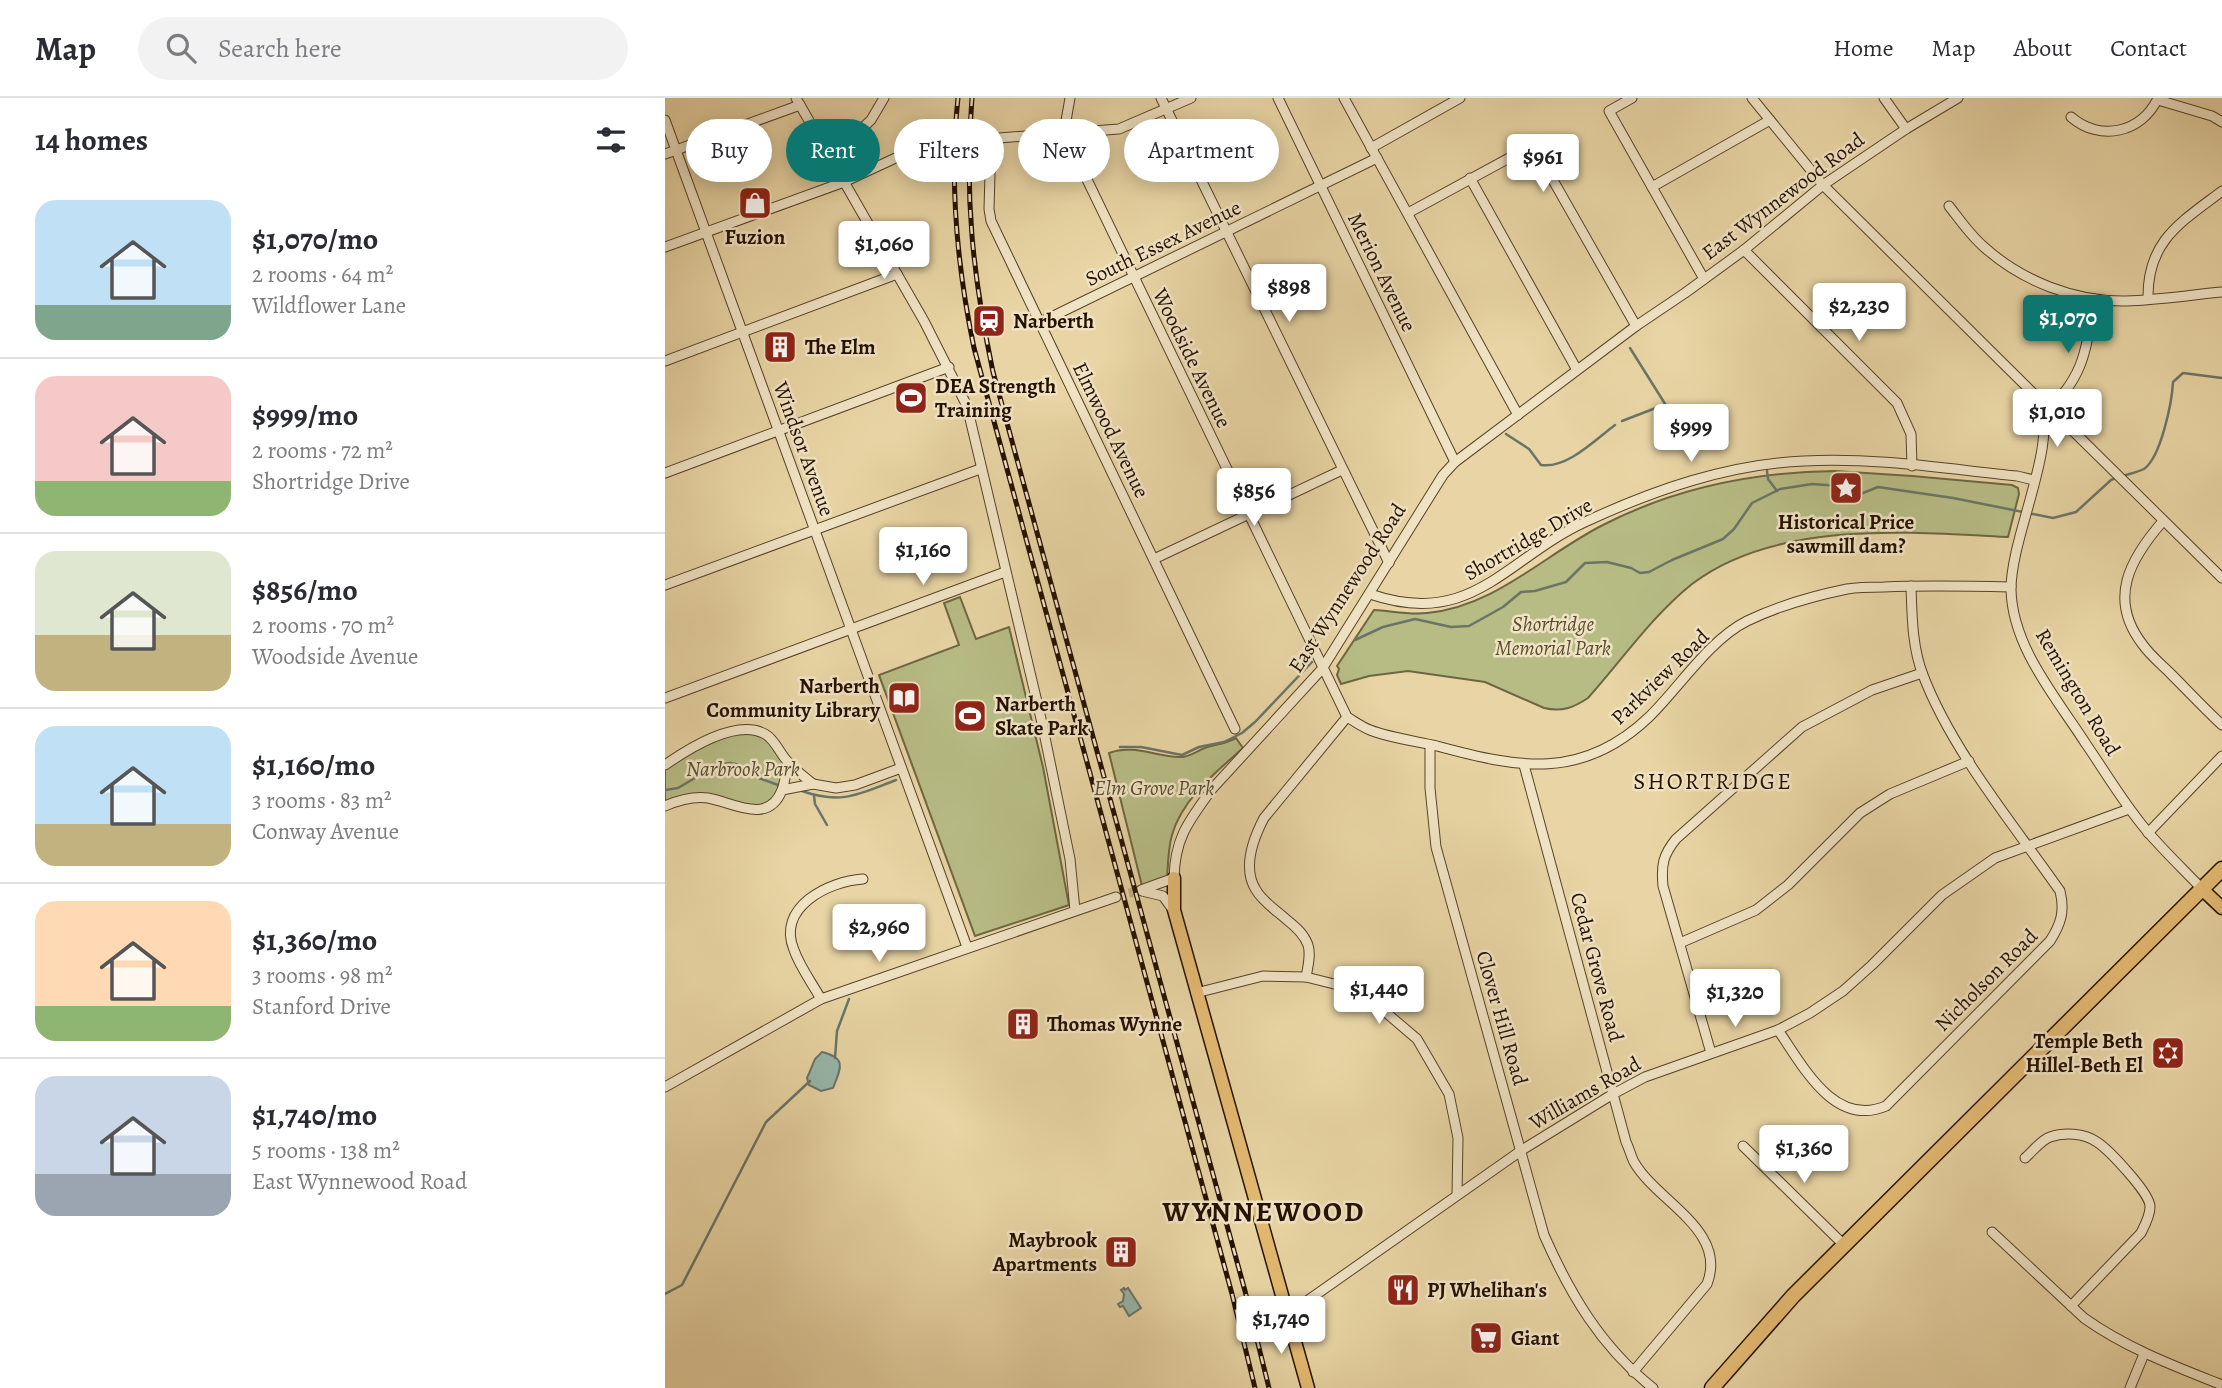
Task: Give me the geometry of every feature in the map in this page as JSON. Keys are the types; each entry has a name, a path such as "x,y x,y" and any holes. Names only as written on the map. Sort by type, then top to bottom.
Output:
{"highway":[{"path":"1712,1388 1793,1296 2222,869"}],"main road":[{"name":"East Wynnewood Road","path":"1174,878 1174,910 1307,1388"},
{"name":"Remington Road","path":"2202,888 2222,908"}],"street":[{"path":"872,119 884,98"},
{"path":"1067,119 1070,98"},
{"path":"1161,98 1389,563"},
{"path":"1110,130 1119,129 1192,98"},
{"name":"Merion Avenue","path":"1277,98 1455,462"},
{"path":"1344,98 1518,415"},
{"path":"1371,148 1460,98"},
{"path":"1632,98 1609,111 1704,279"},
{"path":"1752,98 1823,185 2032,391 2042,405 2044,414"},
{"path":"1884,98 1906,129"},
{"name":"East Wynnewood Road","path":"1174,878 1175,855 1184,831 1196,811 1212,789 1322,668 1443,475 1455,462 1636,326 1744,250 1823,185 1906,129 1958,98"},
{"path":"2071,117 2088,130 2117,130 2141,120 2158,99 2212,116 2222,122"},
{"path":"665,154 798,101 809,119"},
{"name":"Windsor Avenue","path":"665,120 967,947"},
{"path":"1652,187 1770,120"},
{"path":"1408,213 1533,145 1636,326"},
{"name":"South Essex Avenue","path":"1039,323 1377,158"},
{"path":"1470,178 1577,370"},
{"path":"665,247 841,182"},
{"path":"845,182 949,367 967,406 1042,723 1070,859 1075,910"},
{"name":"Elmwood Avenue","path":"988,182 991,221 1235,729"},
{"name":"Woodside Avenue","path":"1089,182 1322,668"},
{"path":"2148,299 2150,272 2164,240 2174,228 2222,191"},
{"path":"1949,206 1975,238 2001,261 2041,283 2067,293 2094,299 2148,299 2222,292"},
{"path":"1744,250 1897,403 1911,434 1912,466"},
{"path":"665,360 897,274"},
{"path":"2044,414 2069,388 2079,371 2086,348 2094,299"},
{"path":"665,473 949,367"},
{"path":"2044,414 2068,426 2222,578"},
{"name":"Remington Road","path":"2044,414 2044,439 2014,557 2011,587 2016,620 2028,653 2129,809 2148,833 2202,888"},
{"name":"Shortridge Drive","path":"1370,594 1394,603 1421,605 1464,597 1509,572 1584,522 1695,479 1752,467 1804,461 1912,466 2034,480"},
{"path":"665,585 980,469"},
{"path":"1154,559 1342,470"},
{"path":"2163,521 2135,557 2128,572 2125,603 2129,619 2144,647 2222,725"},
{"path":"665,698 1005,572"},
{"name":"Parkview Road","path":"1347,717 1370,730 1493,761 1524,765 1574,762 1604,750 1624,738 1648,718 1696,664 1743,623 1770,611 1849,589 1911,586 2011,587"},
{"name":"Nicholson Road","path":"1778,1030 1809,1075 1839,1104 1854,1111 1865,1112 1886,1106 2050,941 2063,915 2060,891 1969,761 1939,710 1922,673 1913,630 1911,586"},
{"path":"1306,977 1309,957 1307,943 1301,931 1256,890 1249,872 1255,835 1264,818 1347,717 1322,668"},
{"path":"1711,1052 1663,886 1661,868 1665,852 1676,839 1801,727 1873,690 1922,673"},
{"path":"665,765 692,747 718,735 751,731 765,734 787,762 813,784"},
{"name":"Clover Hill Road","path":"1430,745 1430,788 1436,847 1544,1235 1564,1280 1590,1322 1633,1372 1653,1388"},
{"path":"2148,833 2222,756"},
{"path":"1680,943 1756,911 1788,884 1860,813 1890,794 1969,761"},
{"path":"665,807 692,797 748,811 768,806 782,790 787,762"},
{"name":"Cedar Grove Road","path":"1524,765 1634,1162 1698,1231 1708,1245 1711,1258 1711,1273 1707,1284 1633,1372"},
{"path":"782,790 813,784 836,788 855,785 901,768"},
{"name":"Williams Road","path":"1287,1315 1522,1150 1613,1094 1645,1077 1778,1030 1810,1013 1843,991 1942,895 1995,858 2129,809"},
{"path":"821,999 793,949 790,933 793,919 803,903 815,894 847,880 863,878"},
{"path":"1174,878 1141,890 1163,896 1174,910"},
{"path":"665,1087 821,999 1116,897"},
{"path":"1196,993 1263,976 1306,977 1342,986 1376,1004 1417,1039 1448,1094 1458,1138 1457,1195"},
{"path":"2025,1158 2047,1138 2067,1134 2082,1136 2097,1142 2135,1180 2144,1190 2151,1205 2141,1233 2071,1306"},
{"path":"1743,1146 1844,1245"},
{"path":"1992,1232 2097,1327 2144,1354 2222,1385"},
{"path":"2130,1388 2144,1354"}],"green space":[{"name":"Shortridge Memorial Park","path":"1835,471 2012,485 2018,488 2019,494 2008,537 1929,533 1844,535 1763,549 1726,563 1692,584 1677,597 1650,624 1588,698 1567,708 1544,708 1485,682 1408,671 1369,676 1341,684 1337,675 1337,666 1374,610 1427,613 1452,609 1475,601 1519,578 1603,525 1658,501 1687,492 1745,479"},
{"path":"960,597 976,639 1009,627 1043,767 1069,905 975,936 879,675 959,645 944,603"},
{"name":"Narbrook Park","path":"738,731 765,734 788,762 782,790 768,806 748,811 709,798 665,807 665,765 692,747"},
{"name":"Elm Grove Park","path":"1236,738 1243,748 1201,787 1177,822 1170,846 1167,879 1142,886 1109,753 1135,750 1183,757"}],"water":[{"path":"822,1052 835,1057 839,1061 840,1069 833,1088 821,1091 809,1085 807,1078 815,1059"},
{"path":"1128,1288 1141,1308 1129,1316 1123,1306 1118,1304 1123,1301 1124,1294 1121,1290"}],"waterway":[{"path":"1630,348 1667,407"},
{"path":"2123,476 2144,469 2156,453 2168,415 2173,382 2183,373 2222,378"},
{"path":"1622,421 1661,406 1699,413"},
{"path":"1506,434 1529,449 1541,465 1551,465 1571,458 1615,425"},
{"path":"1767,471 1768,479 1777,491"},
{"path":"1355,640 1383,627 1415,619 1451,627 1469,626 1503,607 1521,592 1566,582 1585,563 1607,562 1640,573 1649,572 1723,539 1734,529 1752,503 1780,489 1812,484 1840,486 1858,495 1878,487 1953,498 2053,518 2076,512 2116,478"},
{"path":"1120,747 1141,747 1182,755 1199,747 1224,742 1242,733 1255,722 1312,662"},
{"path":"665,790 678,788 717,765 730,763 740,765 748,774 778,785"},
{"path":"802,791 828,797 850,796 896,780"},
{"path":"814,796 815,804 827,825"},
{"path":"835,1058 837,1031 849,999"},
{"path":"665,1294 682,1285 766,1122 810,1081"}],"tunnel":[{"path":"1116,897 1141,890"}],"railway":[{"path":"958,98 954,161 956,224 974,348 1232,1294 1255,1388"},
{"path":"972,98 969,168 972,236 980,303 993,372 1245,1291 1269,1388"}],"place":[{"name":"Fuzion","path":"755,203"},
{"name":"Narberth","path":"989,321"},
{"name":"The Elm","path":"780,347"},
{"name":"DEA Strength Training","path":"911,398"},
{"name":"Historical Price sawmill dam?","path":"1846,488"},
{"name":"Narberth Community Library","path":"904,698"},
{"name":"Narberth Skate Park","path":"970,716"},
{"name":"Thomas Wynne","path":"1023,1024"},
{"name":"Temple Beth Hillel-Beth El","path":"2168,1053"},
{"name":"Maybrook Apartments","path":"1121,1252"},
{"name":"PJ Whelihan's","path":"1403,1290"},
{"name":"Giant","path":"1486,1338"}],"district":[{"name":"SHORTRIDGE","path":"1713,781"},
{"name":"WYNNEWOOD","path":"1264,1212"}]}
